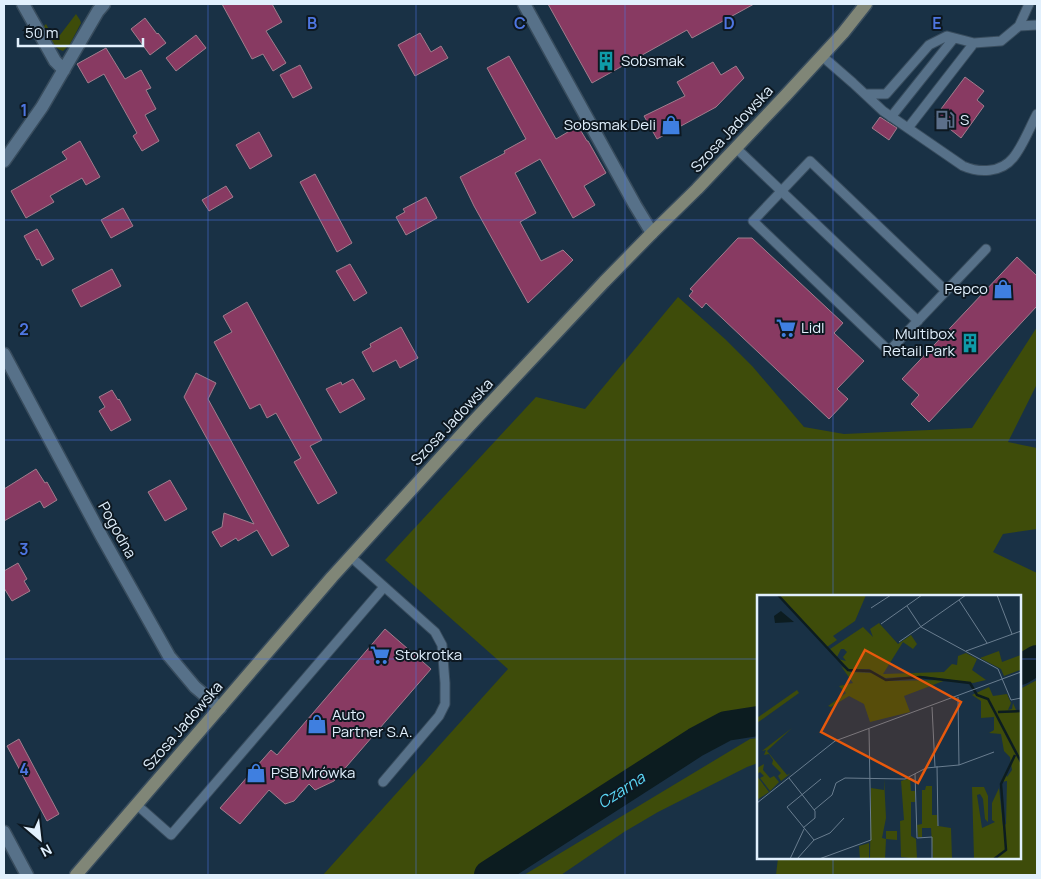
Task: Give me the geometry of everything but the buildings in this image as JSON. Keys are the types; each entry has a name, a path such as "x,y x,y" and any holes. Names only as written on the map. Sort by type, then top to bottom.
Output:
{"main road":[{"name":"Szosa Jadowska","path":"76,875 350,557 471,424 652,233 697,190 843,33 866,4"}],"street":[{"path":"24,4 55,61 64,70"},
{"path":"4,161 42,107 98,11 104,4"},
{"path":"524,4 652,233"},
{"name":"Pogodna","path":"4,354 97,528 169,656 195,688 220,708"},
{"path":"4,832 27,875"}],"lane":[{"path":"865,94 886,94 929,45 947,36 974,43 1001,41 1019,26 1028,6"},
{"path":"1019,26 1037,25"},
{"path":"891,117 954,38"},
{"path":"908,128 974,43"},
{"path":"822,56 891,117 963,166 979,171 997,169 1013,159 1037,114"},
{"path":"736,148 918,320"},
{"path":"946,291 810,161 753,221 889,351 986,250"},
{"path":"350,557 434,632 442,645 445,704 439,716 383,782"},
{"path":"136,805 171,835 384,588"}],"green space":[{"path":"76,14 81,23 70,44 63,51 51,41 43,27 46,24 52,35 60,35"},
{"path":"678,297 753,367 804,427 844,434 972,428 1037,327 1037,384 1008,442 1037,448 1037,529 1003,534 993,552 1037,573 1037,650 1021,658 1021,595 757,595 757,712 725,718 692,733 474,875 323,875 508,669 385,560 536,397 585,409"},
{"path":"1037,680 1037,875 776,875 778,859 1021,859 1021,688"},
{"path":"757,738 757,763 658,812 624,832 561,875 524,875 750,739"}],"waterway":[{"name":"Czarna","path":"1021,669 1037,660"},
{"name":"Czarna","path":"489,875 696,742 726,726 757,721"}],"place":[{"name":"Sobsmak","path":"606,61"},
{"name":"S","path":"945,120"},
{"name":"Sobsmak Deli","path":"671,125"},
{"name":"Pepco","path":"1003,289"},
{"name":"Lidl","path":"786,328"},
{"name":"Multibox Retail Park","path":"970,343"},
{"name":"Stokrotka","path":"380,655"},
{"name":"Auto Partner S.A.","path":"317,724"},
{"name":"PSB Mrówka","path":"256,773"}]}
